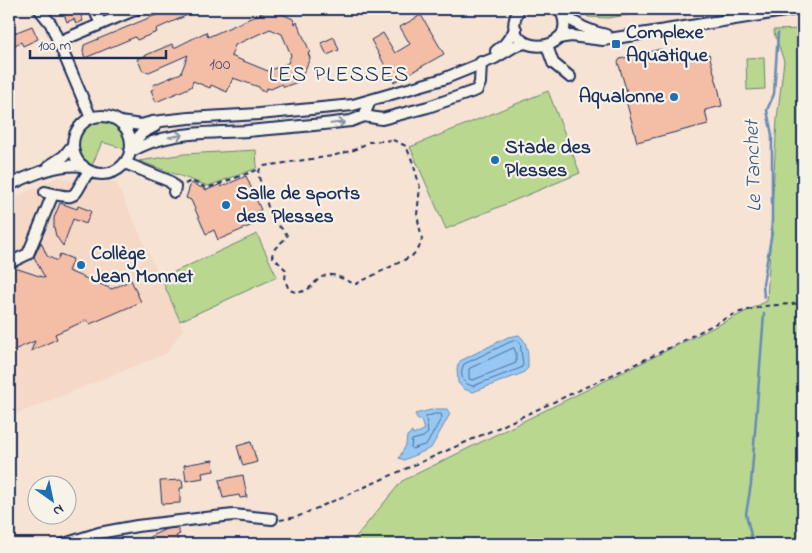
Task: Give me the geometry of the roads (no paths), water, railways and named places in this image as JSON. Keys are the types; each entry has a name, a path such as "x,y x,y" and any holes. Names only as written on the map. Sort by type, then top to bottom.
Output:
{"street":[{"path":"38,9 51,24 91,118"},
{"path":"94,9 101,24"},
{"path":"58,42 137,9"},
{"path":"519,9 515,18 519,37 525,42 536,46 547,46 558,38 571,36 603,40 798,10"},
{"path":"561,11 584,29 614,37"},
{"path":"558,38 564,26 561,11"},
{"path":"481,62 505,44 516,29"},
{"path":"86,169 75,155 73,145 76,132 80,126 91,118 106,116 136,126 189,118 329,108 370,101 436,81 495,58 525,42"},
{"path":"547,46 552,63 570,77"},
{"path":"364,116 382,119 428,107 477,90 480,83 481,62"},
{"path":"131,149 173,136 343,122 359,119 364,116 370,101"},
{"path":"120,122 128,133 131,149"},
{"path":"9,185 42,171 62,166 86,169 102,174 114,171 125,163 131,149 142,133 165,122"},
{"path":"42,171 64,156 73,145"},
{"path":"125,163 169,181 175,190"},
{"path":"9,263 28,254 49,193 69,197 75,195 80,188 86,169"},
{"path":"64,544 99,533 195,519 234,516 272,519"}],"water":[{"path":"519,335 525,342 528,354 528,368 523,373 473,392 464,389 458,383 457,368 460,361 508,337"},
{"path":"435,409 447,409 450,414 431,448 404,460 399,458 406,445 407,436 412,432 413,435 424,430 421,420 418,420 415,414"}],"waterway":[{"name":"Le Tanchet","path":"764,298 763,284 772,232 772,135 767,110 774,94 778,33"},
{"name":"Le Tanchet","path":"753,544 746,514 751,484 764,314"}],"place":[{"name":"Complexe Aquatique","path":"616,44"},
{"name":"Aqualonne","path":"674,97"},
{"name":"Stade des Plesses","path":"495,160"},
{"name":"Salle de sports des Plesses","path":"226,205"},
{"name":"Collège Jean Monnet","path":"81,265"}],"district":[{"name":"LES PLESSES","path":"339,76"}]}
